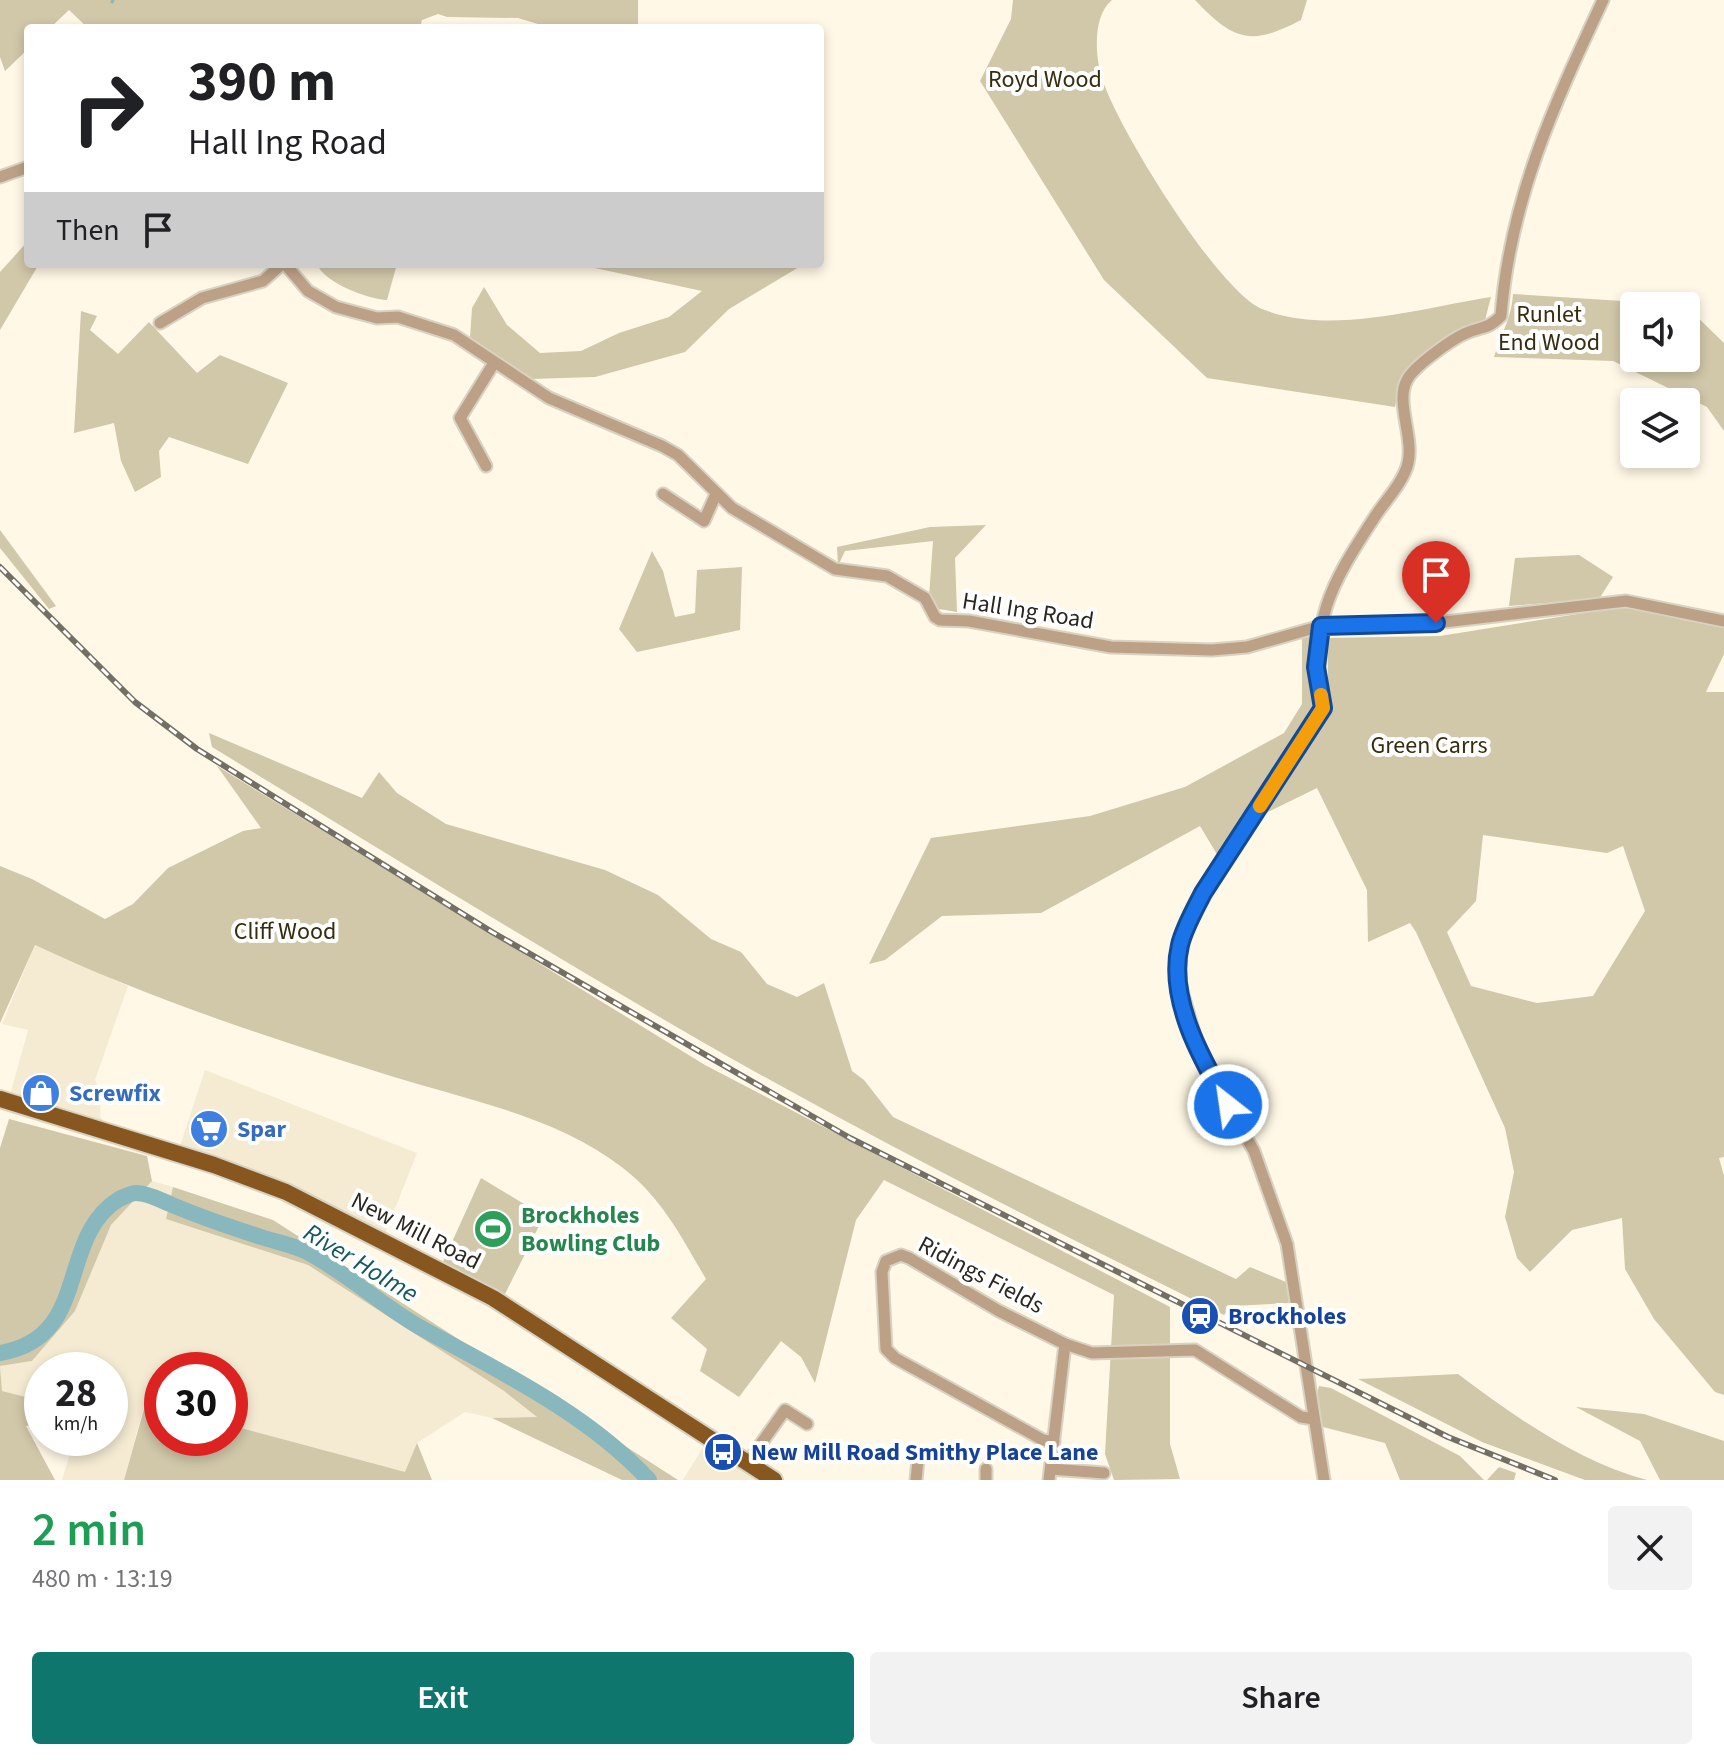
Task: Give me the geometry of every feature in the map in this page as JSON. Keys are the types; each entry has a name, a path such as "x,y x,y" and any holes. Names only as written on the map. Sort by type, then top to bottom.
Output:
{"main road":[{"name":"New Mill Road","path":"0,1099 226,1169 286,1192 493,1298 774,1480"}],"street":[{"path":"1324,1480 1287,1244 1254,1151 1202,1060 1177,974 1180,944 1203,893 1323,708 1316,667 1325,604 1361,539 1405,471 1410,434 1402,395 1408,377 1462,335 1489,328 1501,316 1506,271 1524,185 1549,116 1603,0"},
{"path":"0,177 24,168"},
{"path":"160,323 202,298 263,281 278,268"},
{"name":"Hall Ing Road","path":"287,268 308,291 336,307 377,318 398,317 454,335 549,398 678,455 732,508 835,569 887,576 925,598 935,617 940,620 969,621 1120,648 1212,650 1247,647 1321,626 1410,626 1626,601 1724,621"},
{"path":"486,466 460,418 494,363"},
{"path":"663,494 704,521 716,494"},
{"name":"Ridings Fields","path":"1054,1442 1043,1440 979,1406 895,1358 886,1349 882,1272 886,1261 901,1255 909,1258 1065,1344 1092,1353 1195,1350 1301,1417 1314,1419"},
{"path":"1065,1344 1050,1474 1104,1473"},
{"path":"748,1462 785,1410 807,1424"},
{"path":"916,1480 918,1460"}],"shaded area":[{"path":"35,945 128,986 95,1080 101,1093 100,1116 106,1125 10,1095 28,1030 2,1024"},
{"path":"205,1070 417,1153 385,1234 276,1179 179,1149"},
{"path":"152,1181 173,1187 166,1219 308,1265 504,1391 538,1418 492,1418 465,1412 417,1443 406,1473 248,1430 248,1352 144,1352 144,1406 124,1480 62,1480 69,1456 128,1456 128,1352 40,1352 75,1311 111,1225"},
{"path":"24,1362 24,1396 2,1391 0,1366"},
{"path":"707,1441 762,1480 683,1480"}],"green space":[{"path":"0,0 638,0 638,24 538,24 518,18 447,17 438,14 422,20 421,24 84,24 69,10 54,24 24,24 24,53 5,71 0,57"},
{"name":"Royd Wood","path":"1013,0 1112,0 1101,15 1097,46 1101,75 1110,98 1170,203 1220,272 1243,296 1262,309 1288,317 1317,320 1376,317 1491,297 1484,324 1464,326 1407,371 1400,383 1395,407 1207,378 1104,280 980,81 1011,19"},
{"path":"1195,0 1307,0 1301,20 1283,29 1255,36 1243,35 1220,24"},
{"path":"24,245 24,268 37,268 0,330 0,272"},
{"path":"319,268 396,268 387,300 358,293 328,278"},
{"path":"595,268 797,268 729,309 685,352 595,377 531,379 470,338 472,308 484,287 507,325 540,353 581,351 619,333 669,317 702,291"},
{"name":"Runlet End Wood","path":"1513,294 1620,301 1620,364 1613,361 1494,357"},
{"path":"81,311 97,316 90,330 118,354 149,322 197,373 220,355 288,383 248,464 169,437 159,451 161,477 135,492 121,461 114,423 74,433"},
{"name":"Runlet End Wood","path":"1700,320 1724,343 1724,431 1707,407 1700,404 1700,388 1668,388 1635,372 1700,372"},
{"path":"986,525 955,558 957,612 939,609 929,597 933,541 845,551 838,566 837,547 930,527"},
{"path":"0,530 56,606 49,609 0,548"},
{"path":"652,551 663,571 675,617 695,613 697,570 742,567 740,630 637,652 619,629"},
{"path":"1579,555 1613,577 1599,599 1509,606 1515,558"},
{"name":"Green Carrs","path":"1628,606 1724,627 1724,654 1706,692 1724,692 1724,1157 1719,1158 1724,1176 1724,1395 1715,1392 1654,1319 1625,1269 1622,1218 1572,1230 1530,1272 1517,1258 1505,1217 1514,1172 1505,1128 1416,932 1410,923 1368,942 1367,890 1317,788 1260,816 1329,713 1327,638 1440,636","holes":["1483,835 1607,853 1623,846 1645,911 1593,996 1537,1003 1471,986 1447,932 1476,901"]},
{"path":"1315,634 1312,662 1318,707 1218,856 1200,826 1041,913 942,916 885,960 869,964 931,838 1090,816 1185,787 1284,733 1302,704 1302,639"},
{"path":"209,733 362,798 379,772 397,793 446,824 605,870 658,895 711,939 741,952 767,984 797,997 824,983 852,1071 864,1080 893,1117 1236,1279 1250,1267 1286,1282 1289,1303 1231,1306 1224,1315 894,1147 699,1040 455,895 212,747"},
{"name":"Cliff Wood","path":"217,766 705,1065 1170,1307 1170,1444 1180,1479 1114,1480 1105,1454 1114,1295 884,1180 856,1220 815,1383 801,1357 781,1341 739,1397 700,1371 707,1349 671,1318 706,1279 679,1234 660,1205 637,1180 597,1150 570,1136 513,1112 349,1063 212,1017 35,945 0,1023 0,866 32,879 105,919 133,904 168,868 243,831 261,828"},
{"path":"9,1119 147,1156 152,1181 111,1225 75,1311 40,1352 24,1352 24,1362 0,1366 0,1148"},
{"path":"481,1178 544,1216 504,1296 442,1264"},
{"path":"173,1187 273,1220 678,1480 622,1480 492,1418 537,1417 504,1391 308,1265 166,1219"},
{"path":"0,1366 2,1391 24,1396 24,1456 42,1456 55,1480 0,1480"},
{"path":"1458,1374 1501,1406 1572,1450 1647,1480 1585,1480 1482,1442 1358,1379"},
{"path":"1319,1386 1331,1388 1460,1456 1484,1480 1400,1480 1385,1443 1319,1426 1316,1397"},
{"path":"1576,1407 1644,1414 1724,1441 1724,1480 1660,1480 1640,1441"},
{"path":"144,1409 144,1456 248,1456 248,1430 405,1472 417,1443 432,1480 124,1480"},
{"path":"1499,1467 1516,1473 1514,1480 1487,1480"}],"waterway":[{"name":"River Holme","path":"0,1353 29,1344 49,1328 61,1308 87,1237 100,1216 119,1199 134,1193 145,1194 215,1222 307,1252 408,1320 513,1378 571,1415 625,1456 649,1480"}],"railway":[{"path":"0,567 135,702 197,749 492,932 850,1138 1448,1437 1555,1480"}],"slow traffic":[{"path":"1260,806 1323,708 1321,695"}],"place":[{"name":"Screwfix","path":"41,1093"},
{"name":"Spar","path":"209,1129"},
{"name":"Brockholes Bowling Club","path":"493,1229"},
{"name":"Brockholes","path":"1200,1316"},
{"name":"New Mill Road Smithy Place Lane","path":"723,1452"}],"route":[{"path":"1228,1105 1202,1060 1181,997 1177,974 1180,944 1203,893 1323,708 1316,667 1321,626 1436,623"}]}
